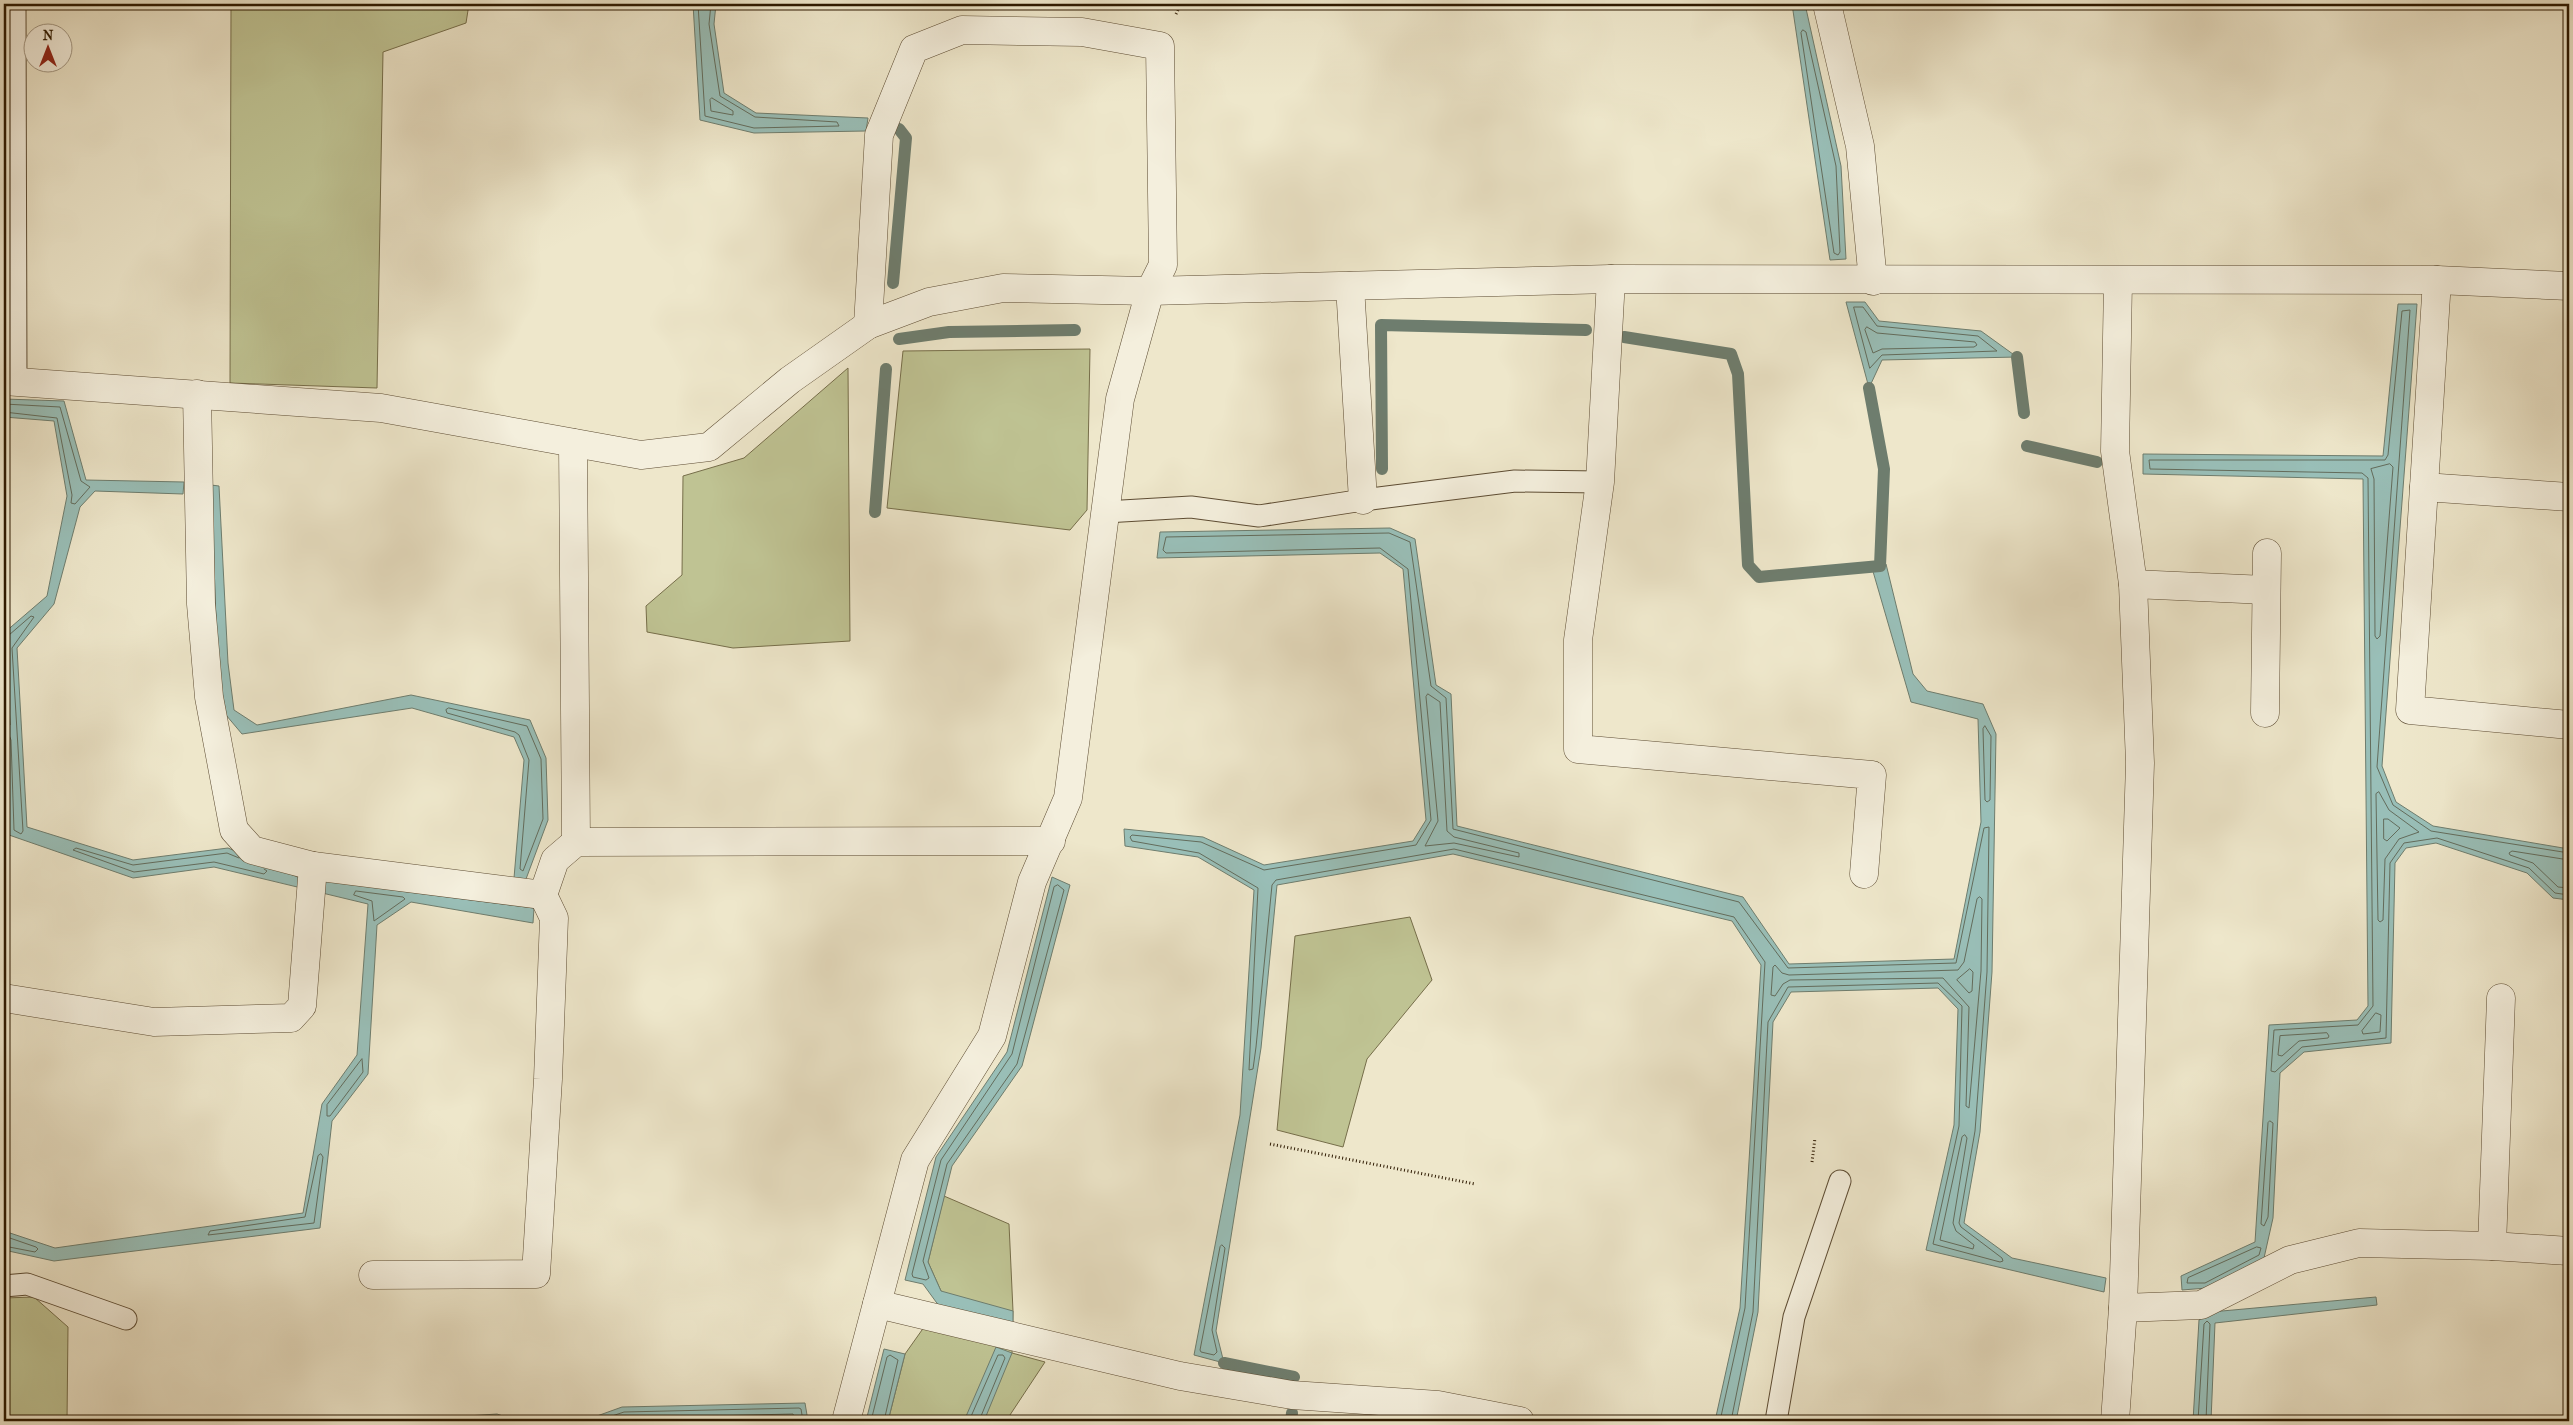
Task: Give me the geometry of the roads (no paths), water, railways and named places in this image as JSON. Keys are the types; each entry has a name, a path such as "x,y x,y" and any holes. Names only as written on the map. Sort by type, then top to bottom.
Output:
{"street":[{"path":"1827,4 1860,146 1873,281"},
{"path":"846,1421 915,1160 992,1036 1032,882 1068,798 1120,398 1150,291 1162,265 1160,46 1082,32 962,30 914,49 879,135 868,325"},
{"path":"1610,279 1600,482 1578,640 1578,749 1872,775 1864,874"},
{"path":"10,381 381,408 641,455 709,447 790,380 868,325 929,302 1003,288 1150,291 1610,279 1873,281 2437,280 2569,286"},
{"path":"2437,280 2410,710 2569,725"},
{"path":"2115,1421 2123,1308 2140,763 2133,584 2115,451 2118,281"},
{"path":"1350,286 1363,500"},
{"path":"197,394 201,604 209,697 234,830 252,850 312,879 543,895"},
{"path":"573,443 576,842"},
{"path":"2424,487 2569,497"},
{"path":"2265,713 2267,554"},
{"path":"2133,584 2266,590"},
{"path":"373,1275 536,1274 548,1079 554,918 543,895 555,860 576,842 1051,841"},
{"path":"4,998 154,1022 291,1018 302,1006 312,879"},
{"path":"2492,1246 2501,998"},
{"path":"2123,1308 2201,1305 2290,1260 2359,1244 2492,1246 2569,1251"},
{"path":"877,1304 1180,1376 1292,1395 1438,1405 1520,1421"}],"lane":[{"path":"10,381 9,110 15,5"},
{"path":"1105,512 1191,507 1260,516 1363,500 1515,481 1600,482"},
{"path":"1776,1421 1794,1316 1840,1181"},
{"path":"4,1286 27,1284 126,1319"}],"water":[{"path":"693,4 716,4 714,24 724,93 756,113 868,118 866,131 754,133 700,120"},
{"path":"1792,4 1805,4 1841,166 1846,259 1830,260"},
{"path":"1846,302 1865,302 1879,321 1981,331 2017,357 1882,360 1869,388"},
{"path":"2398,304 2417,304 2382,766 2396,802 2433,826 2569,849 2569,900 2553,898 2527,873 2436,843 2406,848 2395,863 2391,1043 2304,1052 2280,1073 2273,1218 2264,1258 2207,1288 2182,1290 2181,1276 2255,1242 2269,1025 2357,1020 2368,1006 2363,479 2143,474 2143,454 2383,456"},
{"path":"4,399 64,401 86,480 184,482 183,494 95,491 80,507 54,604 17,648 27,827 133,860 228,848 300,878 534,908 533,923 411,902 377,925 368,1074 332,1121 320,1228 54,1261 4,1250 4,1231 55,1248 303,1213 322,1104 357,1055 368,904 214,867 133,878 9,835 4,633 47,596 67,496 54,421 4,417"},
{"path":"211,485 219,486 228,663 234,710 257,725 411,695 530,720 546,758 548,820 526,879 514,878 524,760 514,737 412,708 242,734 226,715 218,672"},
{"path":"1390,528 1415,539 1436,685 1451,694 1457,826 1743,897 1789,964 1954,959 1981,822 1978,719 1911,702 1872,568 1886,564 1913,674 1927,691 1983,704 1996,734 1992,972 1980,1132 1964,1223 2012,1258 2106,1278 2104,1292 1926,1250 1954,1125 1958,1009 1938,988 1791,992 1773,1022 1758,1312 1736,1421 1715,1421 1740,1308 1761,965 1732,921 1453,854 1277,885 1261,1048 1216,1331 1224,1363 1194,1355 1240,1115 1254,890 1198,857 1125,846 1124,829 1203,837 1264,865 1413,841 1426,820 1403,569 1380,553 1157,558 1160,532"},
{"path":"1052,877 1070,885 1022,1066 952,1166 928,1262 941,1291 1013,1311 1013,1326 939,1306 923,1284 905,1280 936,1157 1007,1052"},
{"path":"2376,1297 2377,1305 2215,1323 2211,1421 2193,1421 2199,1320 2211,1312"},
{"path":"996,1347 1012,1353 984,1421 964,1421"},
{"path":"884,1349 905,1354 888,1421 866,1421"},
{"path":"805,1403 808,1421 583,1421 622,1407"},
{"path":"497,1414 518,1421 393,1421"}],"waterway":[{"path":"893,283 906,138 899,129"},
{"path":"1382,469 1381,325 1586,330"},
{"path":"899,339 949,332 1075,330"},
{"path":"1624,337 1731,354 1738,374 1748,565 1759,577 1880,566 1884,469 1869,388"},
{"path":"2017,357 2024,413"},
{"path":"875,512 886,369"},
{"path":"2027,446 2097,462"},
{"path":"1224,1363 1294,1377"},
{"path":"1291,1421 1292,1413"}]}
